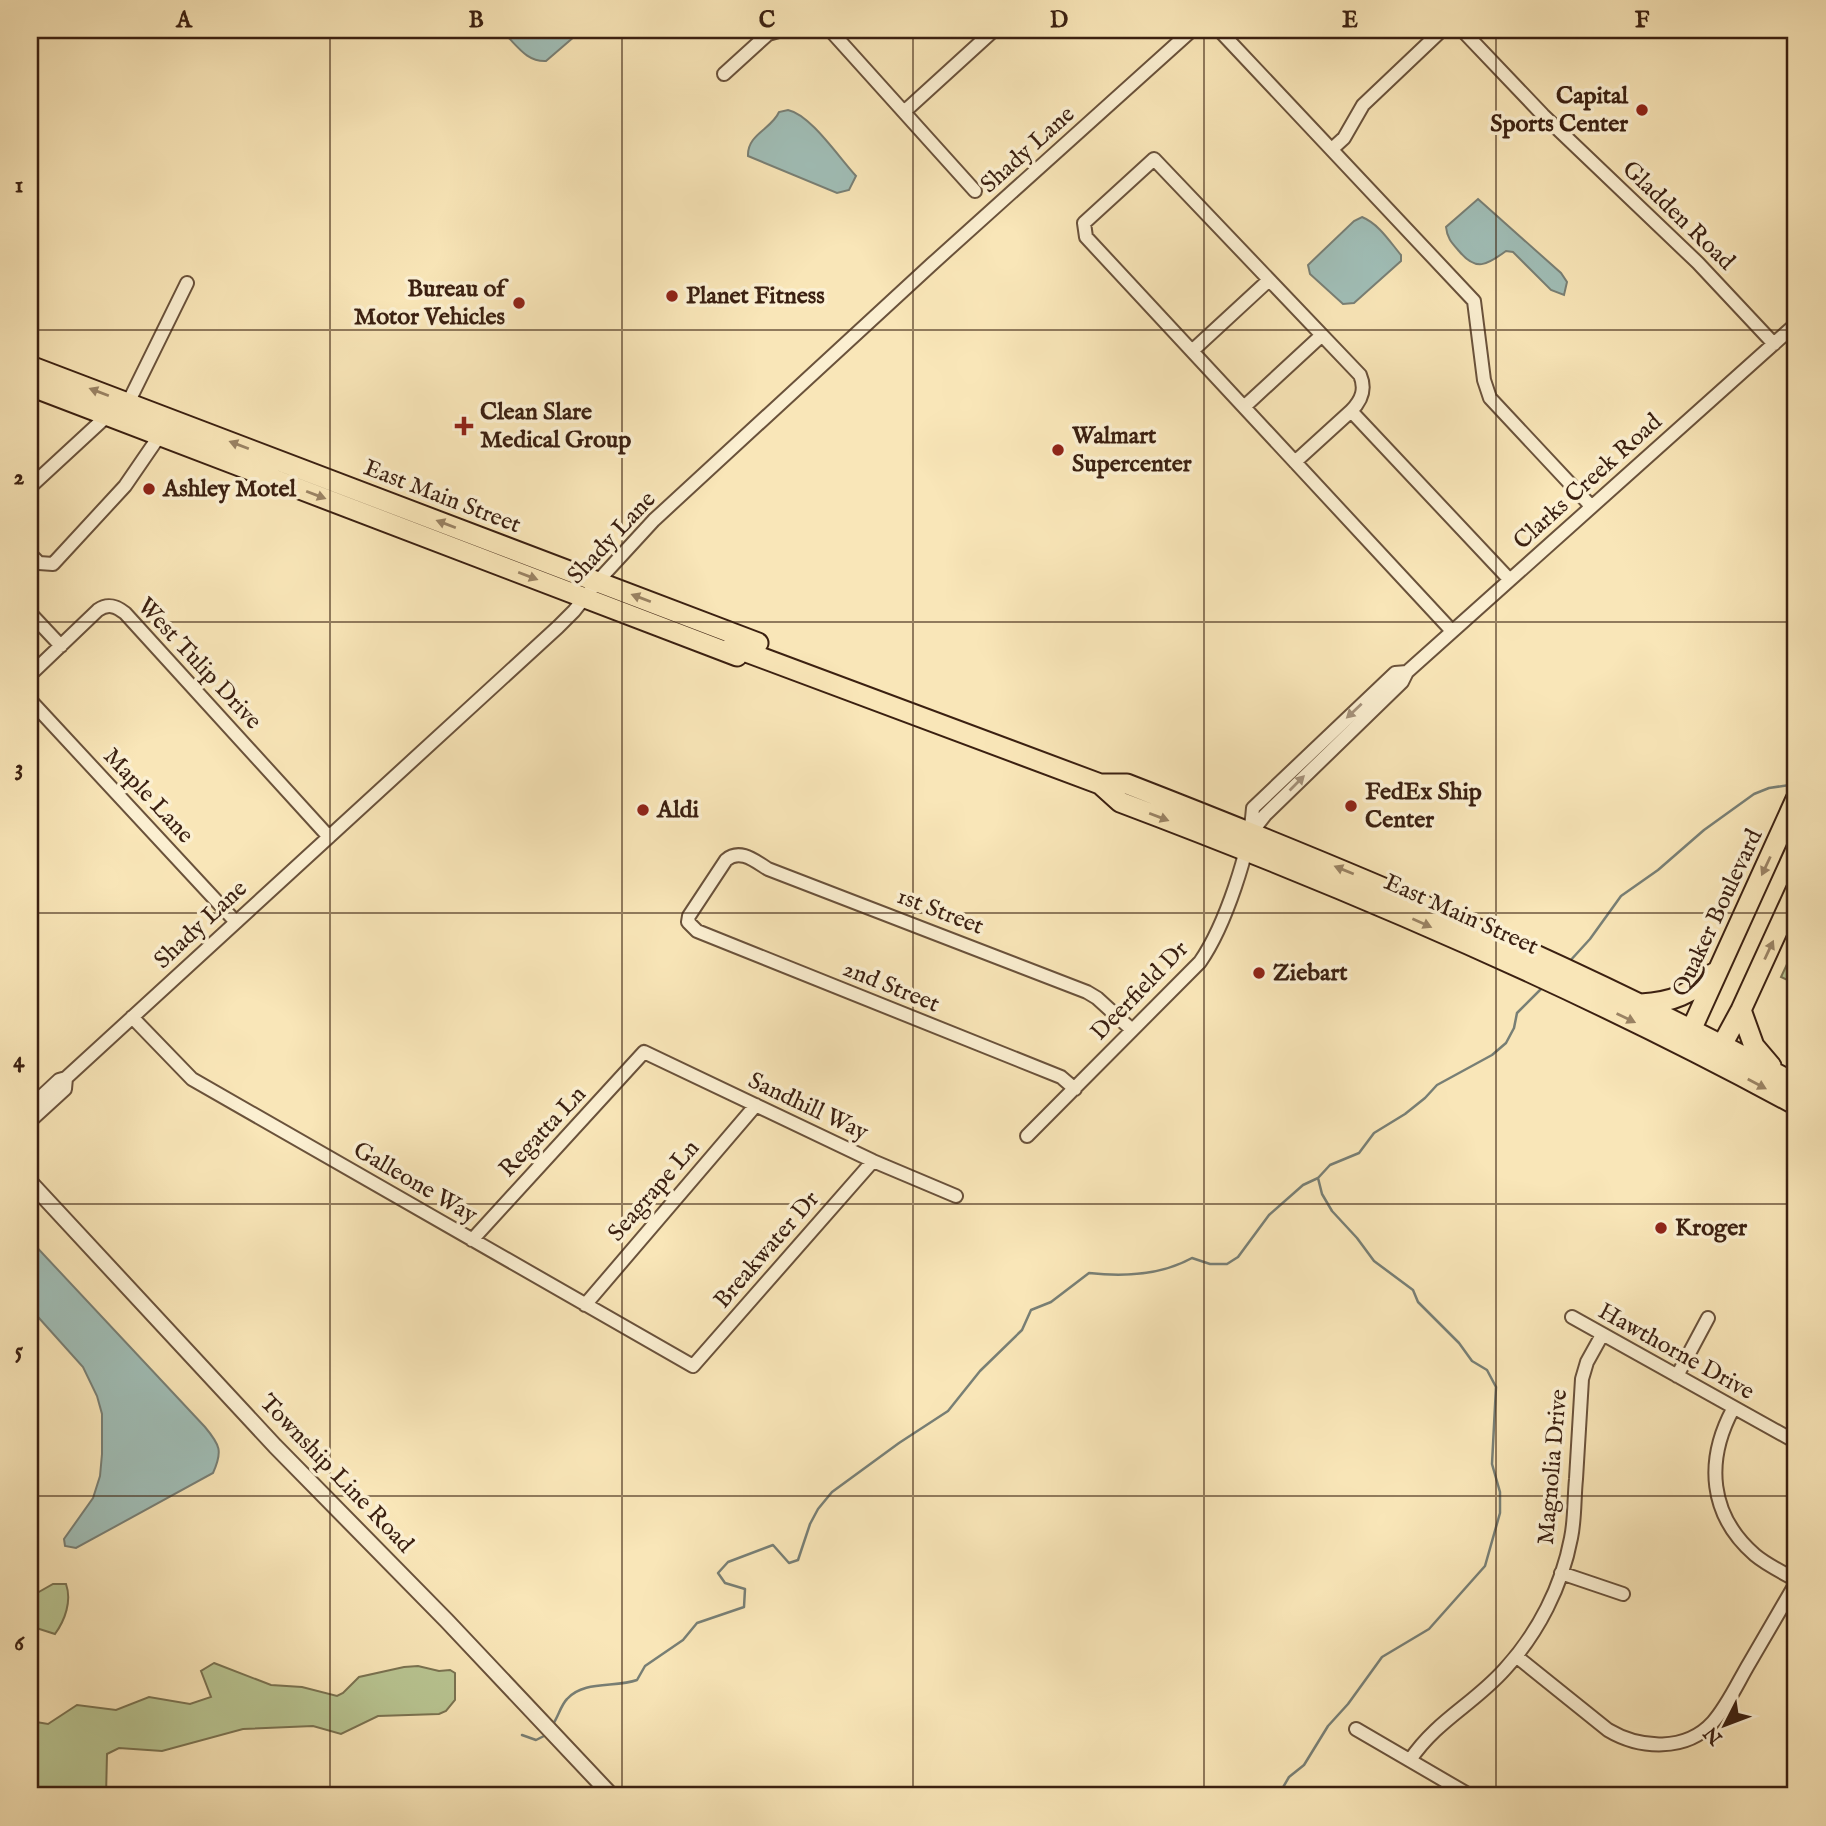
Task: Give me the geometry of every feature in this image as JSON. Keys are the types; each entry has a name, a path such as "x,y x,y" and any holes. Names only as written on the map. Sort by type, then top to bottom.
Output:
{"main road":[{"name":"East Main Street","path":"30,366 591,590 725,651 733,647 1100,784 1119,802 1358,876 1541,956 1574,982 1720,1054 1787,1079"},
{"name":"East Main Street","path":"30,386 591,590 823,669 831,682"},
{"name":"Quaker Boulevard","path":"1688,1038 1795,802"},
{"name":"East Main Street","path":"1249,841 1528,972 1574,982 1640,1004 1688,1038"},
{"path":"1720,1054 1796,890"},
{"path":"1640,1004 1670,1000 1687,994 1718,970"},
{"path":"1741,1010 1754,1046 1787,1079"},
{"name":"East Main Street","path":"1720,1054 1796,1105"}],"street":[{"path":"724,74 768,34 782,30"},
{"path":"830,30 975,191"},
{"path":"904,113 993,30"},
{"name":"Shady Lane","path":"30,1107 59,1080 66,1078 558,627 654,520 1192,30"},
{"path":"1219,30 1474,301 1484,380 1490,397 1591,506"},
{"path":"1332,149 1344,138 1363,105 1442,30"},
{"name":"Gladden Road","path":"1462,30 1542,114 1698,263 1774,344"},
{"path":"1295,462 1359,403 1364,384 1360,375 1154,159 1084,222 1086,237 1192,351 1295,462 1452,631"},
{"path":"1192,351 1269,280"},
{"path":"128,403 187,283"},
{"name":"Clarks Creek Road","path":"1249,841 1265,815 1402,682 1407,672 1796,324"},
{"path":"1244,407 1322,335"},
{"path":"1351,411 1509,579"},
{"path":"30,487 108,415"},
{"path":"30,554 39,563 53,564 125,486 160,435"},
{"name":"West Tulip Drive","path":"61,646 98,610 107,606 118,608 329,837"},
{"path":"30,613 61,646 30,675"},
{"name":"Maple Lane","path":"30,700 236,921"},
{"name":"Deerfield Dr","path":"1027,1136 1131,1029 1180,984 1207,952 1219,929 1249,841"},
{"name":"1st Street","path":"691,927 689,916 726,860 738,854 768,869 1087,992 1131,1029"},
{"name":"2nd Street","path":"691,927 800,974 1061,1077 1075,1089"},
{"name":"Galleone Way","path":"132,1017 192,1079 692,1366"},
{"name":"Regatta Ln","path":"472,1240 644,1052"},
{"name":"Sandhill Way","path":"644,1052 873,1161 956,1196"},
{"name":"Shady Lane","path":"30,1121 65,1089 66,1078"},
{"name":"Seagrape Ln","path":"585,1305 756,1105"},
{"name":"Breakwater Dr","path":"692,1366 873,1161"},
{"name":"Township Line Road","path":"30,1182 275,1446 612,1796"},
{"name":"Hawthorne Drive","path":"1572,1317 1796,1442"},
{"path":"1677,1376 1708,1318"},
{"name":"Magnolia Drive","path":"1410,1760 1435,1729 1487,1687 1516,1656 1543,1617 1561,1573 1571,1538 1582,1379 1587,1362 1602,1335"},
{"path":"1516,1656 1620,1738 1652,1745 1675,1743 1694,1737 1716,1719 1796,1582 1764,1562 1746,1546 1722,1509 1714,1469 1720,1436 1733,1409"},
{"path":"1561,1573 1623,1594"},
{"path":"1356,1729 1471,1796"}],"green space":[{"path":"1796,945 1796,984 1781,977"},
{"path":"53,1584 66,1584 68,1590 68,1604 55,1634 30,1626 30,1597"},
{"path":"214,1663 271,1685 302,1687 337,1696 359,1677 404,1667 450,1670 455,1673 455,1700 446,1711 439,1714 378,1716 341,1734 313,1726 243,1729 162,1751 119,1748 107,1754 106,1796 30,1796 30,1721 48,1724 77,1705 116,1710 149,1697 190,1704 211,1697 201,1671"}],"water":[{"path":"500,30 582,30 546,61 526,55"},
{"path":"788,110 815,128 856,176 849,190 837,193 748,156 751,142 779,112"},
{"path":"1478,199 1561,273 1567,282 1564,295 1551,290 1513,252 1506,251 1482,264 1465,258 1452,243 1446,227"},
{"path":"1362,217 1384,234 1401,255 1401,261 1354,303 1343,304 1310,274 1308,265 1354,221"},
{"path":"30,1240 205,1427 214,1439 219,1454 213,1473 76,1548 65,1546 64,1539 93,1498 100,1476 102,1414 97,1396 83,1367 30,1308"}],"waterway":[{"path":"1569,962 1590,939 1621,896 1658,870 1704,830 1754,794 1769,788 1796,784"},
{"path":"553,1724 565,1702 574,1693 591,1687 637,1680 645,1666 683,1640 697,1623 744,1607 745,1589 725,1583 718,1573 728,1562 773,1545 789,1563 798,1560 810,1524 832,1492 948,1411 980,1371 1022,1330 1031,1310 1051,1302 1089,1273 1142,1273 1168,1268 1192,1258 1210,1264 1227,1264 1238,1257 1269,1215 1303,1185 1318,1178 1330,1165 1359,1153 1374,1133 1405,1114 1437,1085 1492,1055 1506,1043 1514,1028 1517,1013 1544,986"},
{"path":"1278,1796 1289,1777 1304,1765 1328,1726 1348,1704 1382,1657 1429,1629 1485,1566 1500,1513 1500,1492 1492,1464 1496,1387 1487,1370 1472,1361 1459,1343 1418,1302 1413,1290 1374,1261 1332,1211 1322,1194 1318,1178"},
{"path":"522,1735 536,1740 547,1732"}],"place":[{"name":"Capital Sports Center","path":"1642,110"},
{"name":"Planet Fitness","path":"672,296"},
{"name":"Bureau of Motor Vehicles","path":"519,303"},
{"name":"Clean Slare Medical Group","path":"464,426"},
{"name":"Walmart Supercenter","path":"1058,450"},
{"name":"Ashley Motel","path":"149,489"},
{"name":"FedEx Ship Center","path":"1351,806"},
{"name":"Aldi","path":"643,810"},
{"name":"Ziebart","path":"1259,973"},
{"name":"Kroger","path":"1661,1228"}]}
